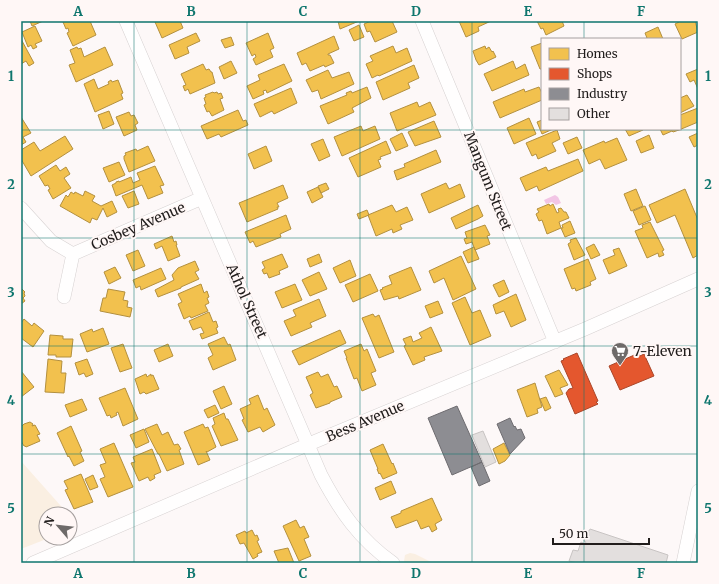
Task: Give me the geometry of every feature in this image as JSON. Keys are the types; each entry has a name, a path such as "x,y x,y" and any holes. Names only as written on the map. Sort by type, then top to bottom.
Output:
{"street":[{"name":"Athol Street","path":"126,21 327,486 333,498 362,537 379,553 393,563"},
{"name":"Mangum Street","path":"422,21 555,342"},
{"name":"Cosbey Avenue","path":"73,254 202,198"},
{"name":"Cosbey Avenue","path":"21,208 51,241 73,254"},
{"name":"Cosbey Avenue","path":"64,297 73,254"},
{"name":"Bess Avenue","path":"33,563 309,444 555,342 698,279"},
{"path":"683,563 698,491"}],"shaded area":[{"path":"555,195 561,203 556,205 552,202 546,204 544,200"},
{"path":"21,461 61,506 38,506 38,542 21,549"},
{"path":"410,553 433,563 406,563 404,561 405,555"}],"building: Homes":[{"path":"30,21 43,21 32,26"},
{"path":"90,21 96,35 73,46 67,33 69,32 68,28 66,29 63,22"},
{"path":"180,21 183,28 162,38 155,22"},
{"path":"338,21 359,21 340,29"},
{"path":"371,21 392,21 397,32 375,42 370,31 367,32 364,24"},
{"path":"459,21 491,21 478,27 479,31 466,37"},
{"path":"537,21 562,21 564,26 546,35 543,28 541,29"},
{"path":"679,21 695,21 698,32 682,39 675,24"},
{"path":"359,25 364,37 354,41 349,30"},
{"path":"35,26 42,41 35,44 37,47 33,49 31,45 28,47 22,32"},
{"path":"658,27 663,38 647,38 645,33"},
{"path":"196,33 200,41 187,47 189,53 175,59 169,45"},
{"path":"268,33 274,48 270,50 273,57 256,65 253,59 256,57 255,54 252,56 246,43"},
{"path":"334,36 339,49 328,55 330,55 334,63 325,67 324,65 310,71 306,63 302,65 297,53"},
{"path":"231,37 234,45 225,48 221,40"},
{"path":"21,39 34,63 29,66 26,61 21,64"},
{"path":"541,43 541,69 540,69 531,47"},
{"path":"393,46 396,53 407,48 412,61 372,78 366,64 373,61 370,56"},
{"path":"485,46 486,49 489,47 492,52 493,51 496,57 479,65 473,51"},
{"path":"77,47 78,49 81,48 84,57 105,47 113,65 76,82 69,65 75,63 70,50"},
{"path":"231,61 237,73 224,79 219,67"},
{"path":"513,61 516,69 525,64 529,75 492,91 484,74"},
{"path":"203,64 206,70 209,69 212,72 215,83 190,94 188,89 185,91 183,86 186,85 181,74"},
{"path":"284,64 292,81 267,93 266,90 263,91 264,94 253,99 247,86 260,80 258,75"},
{"path":"414,65 419,78 408,83 410,88 383,100 376,82"},
{"path":"698,69 698,89 694,80 690,82 686,74"},
{"path":"328,70 332,78 349,72 354,84 321,99 318,90 312,92 306,80"},
{"path":"94,79 98,89 109,84 108,82 111,80 112,82 118,80 123,93 121,94 123,99 95,112 84,84"},
{"path":"367,87 371,98 352,108 354,112 328,124 320,106 347,95 346,93 351,91 352,93"},
{"path":"539,87 541,91 541,100 500,118 493,102 524,89 525,92"},
{"path":"291,88 297,103 274,114 272,111 260,117 254,104"},
{"path":"217,92 218,94 221,93 223,98 220,99 224,110 212,116 209,111 207,112 204,105 206,104 204,98 206,97 205,95"},
{"path":"687,95 694,106 681,112 681,98"},
{"path":"417,102 419,107 430,102 436,115 397,131 390,113"},
{"path":"698,108 698,122 681,129 681,115"},
{"path":"238,110 243,121 246,120 248,125 221,137 219,134 207,139 201,126"},
{"path":"109,111 114,124 103,129 98,115"},
{"path":"129,112 131,116 134,115 138,123 135,125 137,130 124,136 116,117"},
{"path":"21,117 31,133 23,137 26,142 21,145"},
{"path":"529,118 536,134 514,144 507,128"},
{"path":"541,120 541,130 551,130 542,134 537,122"},
{"path":"434,121 441,137 415,146 408,132"},
{"path":"361,126 363,131 375,126 380,139 342,156 334,137"},
{"path":"557,130 560,139 552,143 556,151 538,159 536,154 532,156 526,143"},
{"path":"626,130 643,130 629,136"},
{"path":"660,130 679,130 672,131 663,135"},
{"path":"402,133 408,146 396,151 390,139"},
{"path":"698,133 698,145 694,147 689,137"},
{"path":"649,135 654,148 641,153 636,141"},
{"path":"65,136 73,149 31,176 21,159 21,150 34,142 40,151"},
{"path":"577,137 582,148 568,154 563,143"},
{"path":"617,138 627,160 605,169 600,159 589,164 583,150 604,141 605,143"},
{"path":"323,139 330,156 319,161 311,144"},
{"path":"386,141 391,153 380,157 381,159 378,160 381,167 358,177 349,158"},
{"path":"148,146 155,161 129,172 124,159 124,156 126,155 125,153 136,149 137,151"},
{"path":"266,146 272,161 254,169 248,154"},
{"path":"436,150 441,162 397,180 394,171 405,167 404,164"},
{"path":"578,159 583,171 539,191 537,186 526,191 520,178 546,167 548,171"},
{"path":"119,162 125,175 109,182 103,168"},
{"path":"56,165 60,171 66,167 70,174 64,178 71,188 53,199 48,190 50,189 48,185 45,186 39,176"},
{"path":"155,166 164,185 160,186 163,193 148,199 142,185 116,196 112,185 116,182 131,177 133,183 140,180 137,173"},
{"path":"326,183 329,189 321,193 318,186"},
{"path":"446,183 449,189 460,184 465,197 429,213 421,194"},
{"path":"283,185 288,198 277,203 279,207 277,207 278,209 247,222 239,203"},
{"path":"318,187 323,197 312,203 307,192"},
{"path":"636,189 643,206 631,211 624,194"},
{"path":"685,189 698,220 698,255 693,258 675,215 657,223 649,205"},
{"path":"85,191 95,196 92,201 101,206 112,201 117,212 107,217 103,208 97,220 92,218 90,223 60,206 66,195 68,197 71,192 74,194 75,192 83,196"},
{"path":"134,191 139,204 128,208 122,196"},
{"path":"549,204 550,206 553,204 557,213 559,212 558,209 561,208 564,212 566,212 569,218 559,222 561,228 547,234 542,220 539,221 536,214 539,212 537,209"},
{"path":"392,205 396,212 407,207 413,220 400,225 402,229 393,233 392,229 376,236 368,215"},
{"path":"478,205 483,216 456,229 451,218"},
{"path":"645,206 651,220 639,225 633,211"},
{"path":"367,210 369,215 359,219 357,214"},
{"path":"286,215 291,229 280,234 281,237 256,247 253,241 250,243 245,232"},
{"path":"570,221 575,233 565,237 561,228 563,228 562,225"},
{"path":"650,222 664,250 662,251 664,255 659,257 658,253 647,258 635,231 643,228 642,225"},
{"path":"485,225 490,235 487,236 490,244 475,250 472,242 466,244 464,239 467,238 465,232"},
{"path":"172,236 174,242 176,241 180,256 168,261 162,246 156,249 154,244"},
{"path":"576,238 585,255 574,260 568,244 571,242 570,240"},
{"path":"594,244 600,255 591,259 586,248"},
{"path":"474,247 479,259 468,263 463,252"},
{"path":"619,248 627,266 609,274 603,260 615,255 613,250"},
{"path":"138,250 145,266 133,271 126,255"},
{"path":"282,254 288,267 279,271 280,274 269,278 267,273 264,274 262,270 265,268 262,262"},
{"path":"319,254 322,262 310,267 307,259"},
{"path":"461,256 476,289 453,300 444,278 434,283 429,271"},
{"path":"588,259 596,279 590,282 591,285 576,291 575,288 572,289 564,269"},
{"path":"350,260 356,276 340,283 333,268"},
{"path":"195,261 199,270 195,272 199,279 158,297 155,290 174,280 172,275 178,268"},
{"path":"115,267 121,278 109,284 104,272"},
{"path":"411,267 421,290 399,299 398,296 384,300 380,290 392,284 389,276"},
{"path":"161,268 166,279 141,290 140,286 136,288 133,280"},
{"path":"319,272 327,289 310,296 302,280"},
{"path":"370,274 378,291 353,302 345,285"},
{"path":"504,280 509,292 499,297 493,285"},
{"path":"201,284 204,293 207,291 209,297 207,298 209,303 205,305 208,311 191,318 190,316 184,319 178,304 182,302 178,294"},
{"path":"295,284 302,300 282,308 275,292"},
{"path":"21,288 25,292 25,296 23,298 25,301 21,304"},
{"path":"108,289 125,292 123,300 128,301 127,307 132,308 130,317 100,311 103,298 106,298"},
{"path":"516,294 526,320 511,327 504,311 496,314 493,305"},
{"path":"465,297 472,313 480,310 491,336 470,345 452,303"},
{"path":"319,299 326,316 310,323 312,327 291,336 284,321 296,316 293,310"},
{"path":"438,301 443,313 430,318 425,306"},
{"path":"209,312 213,322 216,321 218,333 202,339 200,334 204,333 201,327 193,330 189,321"},
{"path":"373,314 375,317 379,315 394,352 379,358 362,318"},
{"path":"24,319 32,326 34,323 44,331 33,347 21,338 21,323"},
{"path":"431,327 442,351 424,357 425,360 413,365 404,346 406,345 403,339 411,336 413,342 422,338 419,333"},
{"path":"103,328 109,344 87,352 80,334 92,329 93,332"},
{"path":"340,330 346,343 299,365 292,351"},
{"path":"50,335 63,336 63,339 73,339 71,357 56,357 56,355 48,355"},
{"path":"224,337 228,345 230,344 236,360 213,370 208,358 213,355 208,344"},
{"path":"123,344 132,368 120,372 111,348"},
{"path":"168,344 173,356 159,362 154,350"},
{"path":"361,344 364,351 367,349 376,371 371,373 376,385 362,391 357,378 354,379 344,351"},
{"path":"48,359 62,361 61,373 66,373 64,393 45,392"},
{"path":"87,359 93,374 86,377 84,373 79,375 75,363"},
{"path":"559,370 568,385 560,388 563,394 555,397 545,376"},
{"path":"21,371 34,387 21,397"},
{"path":"318,372 321,377 328,374 334,387 337,386 342,397 316,408 310,395 313,393 306,377"},
{"path":"146,374 147,377 151,374 151,376 153,375 159,389 146,394 144,392 140,394 135,379"},
{"path":"535,383 542,407 537,409 538,413 527,417 517,390"},
{"path":"224,386 232,404 221,409 213,391"},
{"path":"125,388 138,419 123,426 118,412 116,413 117,415 111,418 110,415 107,416 99,398"},
{"path":"258,395 264,410 267,408 275,425 263,432 260,427 248,432 242,420 244,419 240,409 251,404 249,399"},
{"path":"546,397 551,408 545,411 540,399"},
{"path":"82,399 87,410 70,417 65,405"},
{"path":"215,405 219,413 208,418 204,410"},
{"path":"224,413 238,440 221,446 212,426 215,424 213,418"},
{"path":"30,422 33,424 32,426 35,425 40,434 37,435 40,441 26,447 21,441 21,425 22,426"},
{"path":"157,424 162,435 168,432 174,445 178,444 181,449 179,450 184,464 167,471 145,429"},
{"path":"203,424 205,428 208,427 216,447 207,452 206,451 210,460 198,465 184,432"},
{"path":"71,426 82,451 80,452 84,461 74,466 69,456 68,457 57,433"},
{"path":"144,429 149,442 136,448 130,435"},
{"path":"114,443 133,487 108,497 100,479 105,477 100,465 106,463 100,449"},
{"path":"504,443 510,455 505,461 499,464 493,449"},
{"path":"383,444 397,473 383,479 380,473 379,474 370,450"},
{"path":"152,449 161,472 154,475 155,478 150,481 148,477 139,481 131,463 135,462 133,457"},
{"path":"81,474 93,502 78,508 78,506 73,506 65,490 68,489 64,481"},
{"path":"93,475 98,487 90,490 85,479"},
{"path":"391,481 396,493 380,500 375,488"},
{"path":"432,498 442,520 435,524 437,529 432,532 429,526 421,529 417,520 396,528 391,517 401,513 401,511"},
{"path":"296,520 300,528 304,526 309,537 304,539 311,556 299,561 283,526"},
{"path":"252,530 255,536 257,535 259,540 257,541 262,552 257,554 258,556 253,559 244,543 240,544 236,535"},
{"path":"288,548 294,563 279,563 274,551"}],"building: Shops":[{"path":"577,353 598,404 575,414 566,393 569,389 573,388 561,361"},
{"path":"639,353 640,356 644,354 654,376 620,390 609,366"}],"building: Industry":[{"path":"457,406 482,462 452,475 428,418"},
{"path":"510,418 517,430 521,429 525,438 510,454 497,424"},
{"path":"482,462 490,481 479,486 471,467"}],"building: Other":[{"path":"483,431 496,462 485,467 472,435"},
{"path":"590,529 668,555 666,563 577,563 569,561 573,550 578,551 581,542 585,544 586,542 584,541 587,531"}],"place":[{"name":"7-Eleven","path":"620,366"}]}
